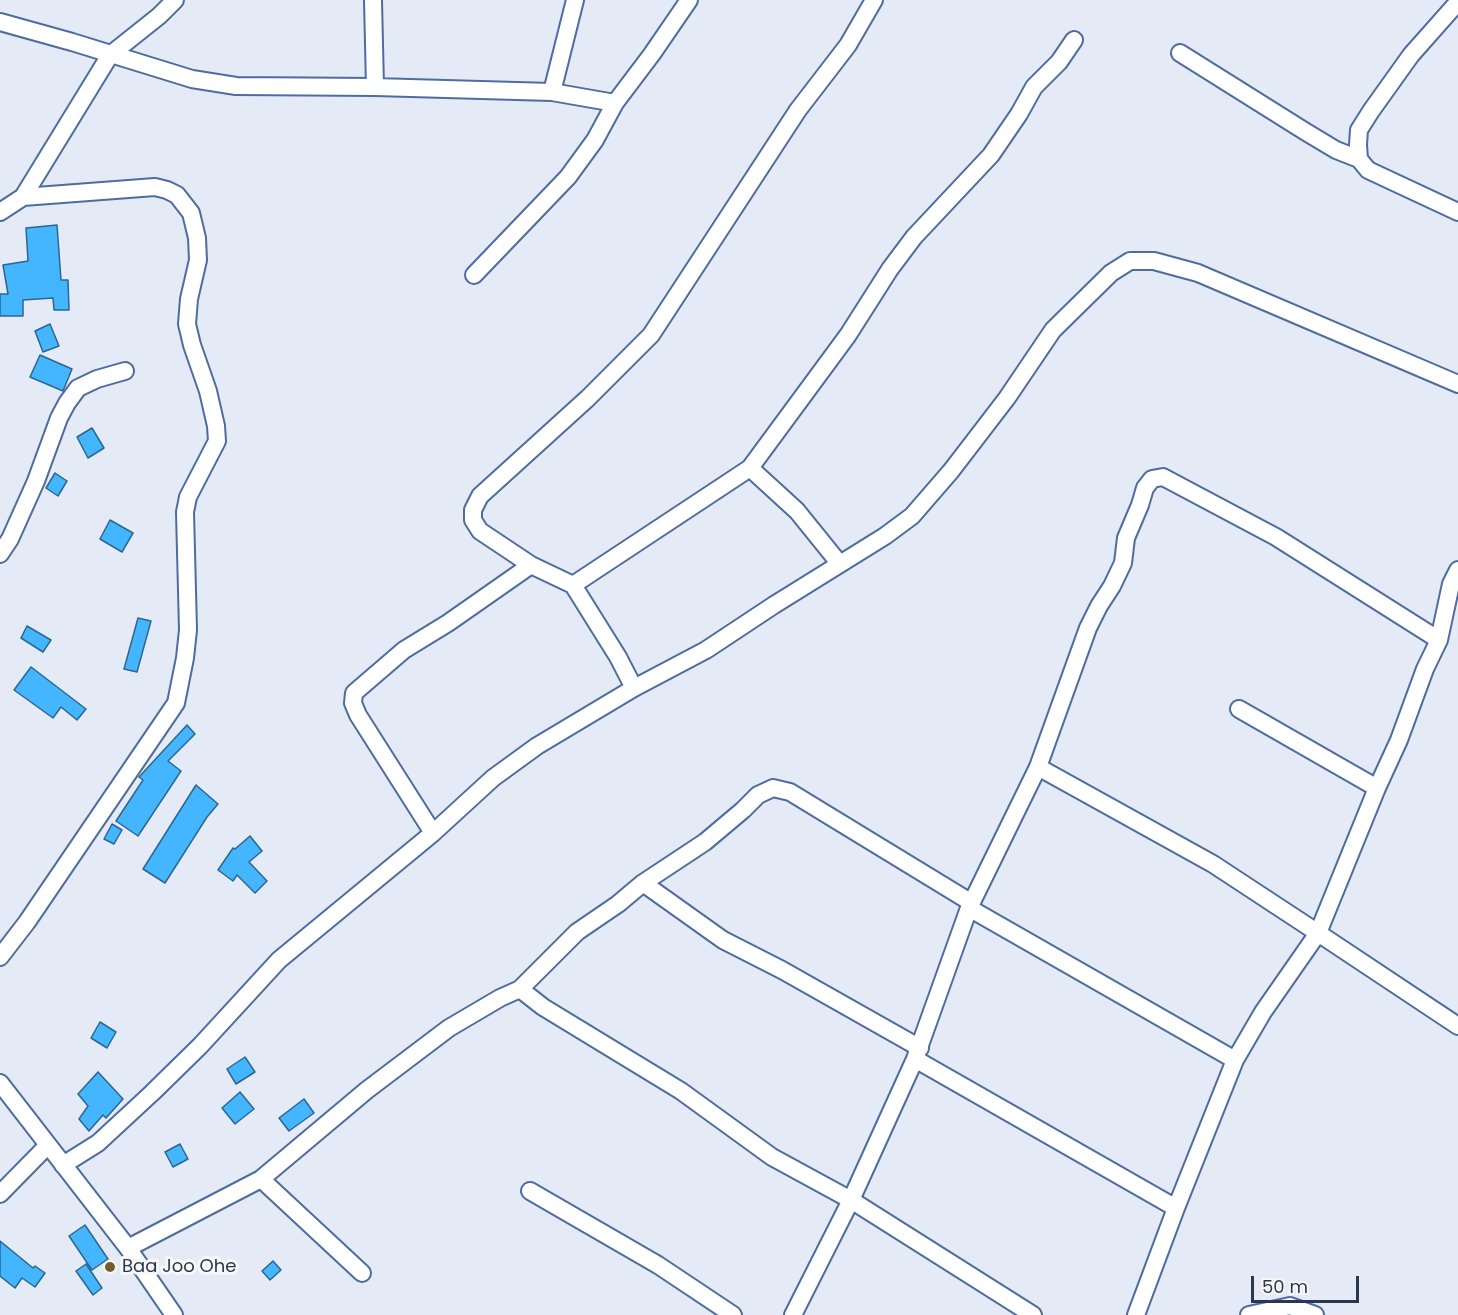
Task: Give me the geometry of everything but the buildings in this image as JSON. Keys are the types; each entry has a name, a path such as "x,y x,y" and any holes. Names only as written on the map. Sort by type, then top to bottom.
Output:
{"street":[{"path":"0,212 23,197 110,55 159,16 175,0"},
{"path":"373,0 375,87"},
{"path":"552,92 575,0"},
{"path":"474,275 568,177 595,140 615,103 652,54 688,0"},
{"path":"634,688 618,657 573,585 531,565 480,531 473,520 472,510 480,496 588,398 651,335 798,110 848,45 874,0"},
{"path":"1359,159 1359,130 1411,55 1458,2"},
{"path":"0,22 192,79 236,86 552,92 615,103"},
{"path":"573,585 750,468 848,335 890,269 914,237 991,155 1034,87 1059,62 1074,40"},
{"path":"1179,53 1335,150 1359,159 1368,170 1458,212"},
{"path":"0,957 27,922 176,703 188,630 185,512 188,497 217,441 208,391 187,324 189,299 198,260 197,238 191,213 177,195 167,189 155,187 23,197"},
{"path":"63,1165 98,1143 152,1093 200,1046 279,960 433,833 493,778 537,746 634,688 706,650 839,563 885,536 912,516 1007,398 1053,330 1110,273 1130,261 1154,261 1198,273 1458,384"},
{"path":"0,554 10,539 36,481 59,418 67,403 78,388 97,379 125,371"},
{"path":"750,468 797,511 839,563"},
{"path":"794,1315 851,1200 917,1054 945,971 971,906 1038,767 1088,628 1123,562 1126,538 1145,488 1152,479 1163,477 1276,537 1439,640"},
{"path":"433,833 358,715 353,703 354,693 405,650 531,565"},
{"path":"1136,1315 1235,1060 1263,1012 1318,933 1399,740 1425,669 1439,640 1451,584 1458,570"},
{"path":"1239,709 1377,788"},
{"path":"1038,767 1213,864 1458,1026"},
{"path":"128,1248 261,1179 367,1090 449,1028 520,989 577,932 643,883 705,842 758,795 773,788 790,792 971,906 1235,1060"},
{"path":"643,883 723,940 782,969 917,1054 1176,1208"},
{"path":"520,989 543,1007 681,1091 772,1157 851,1200 1033,1315"},
{"path":"0,1083 128,1248 174,1315"},
{"path":"0,1194 48,1145"},
{"path":"261,1179 362,1273"},
{"path":"530,1191 658,1265 733,1315"},
{"path":"1249,1315 1291,1311 1315,1315"}],"place":[{"name":"Baa Joo Ohe","path":"110,1267"}]}
